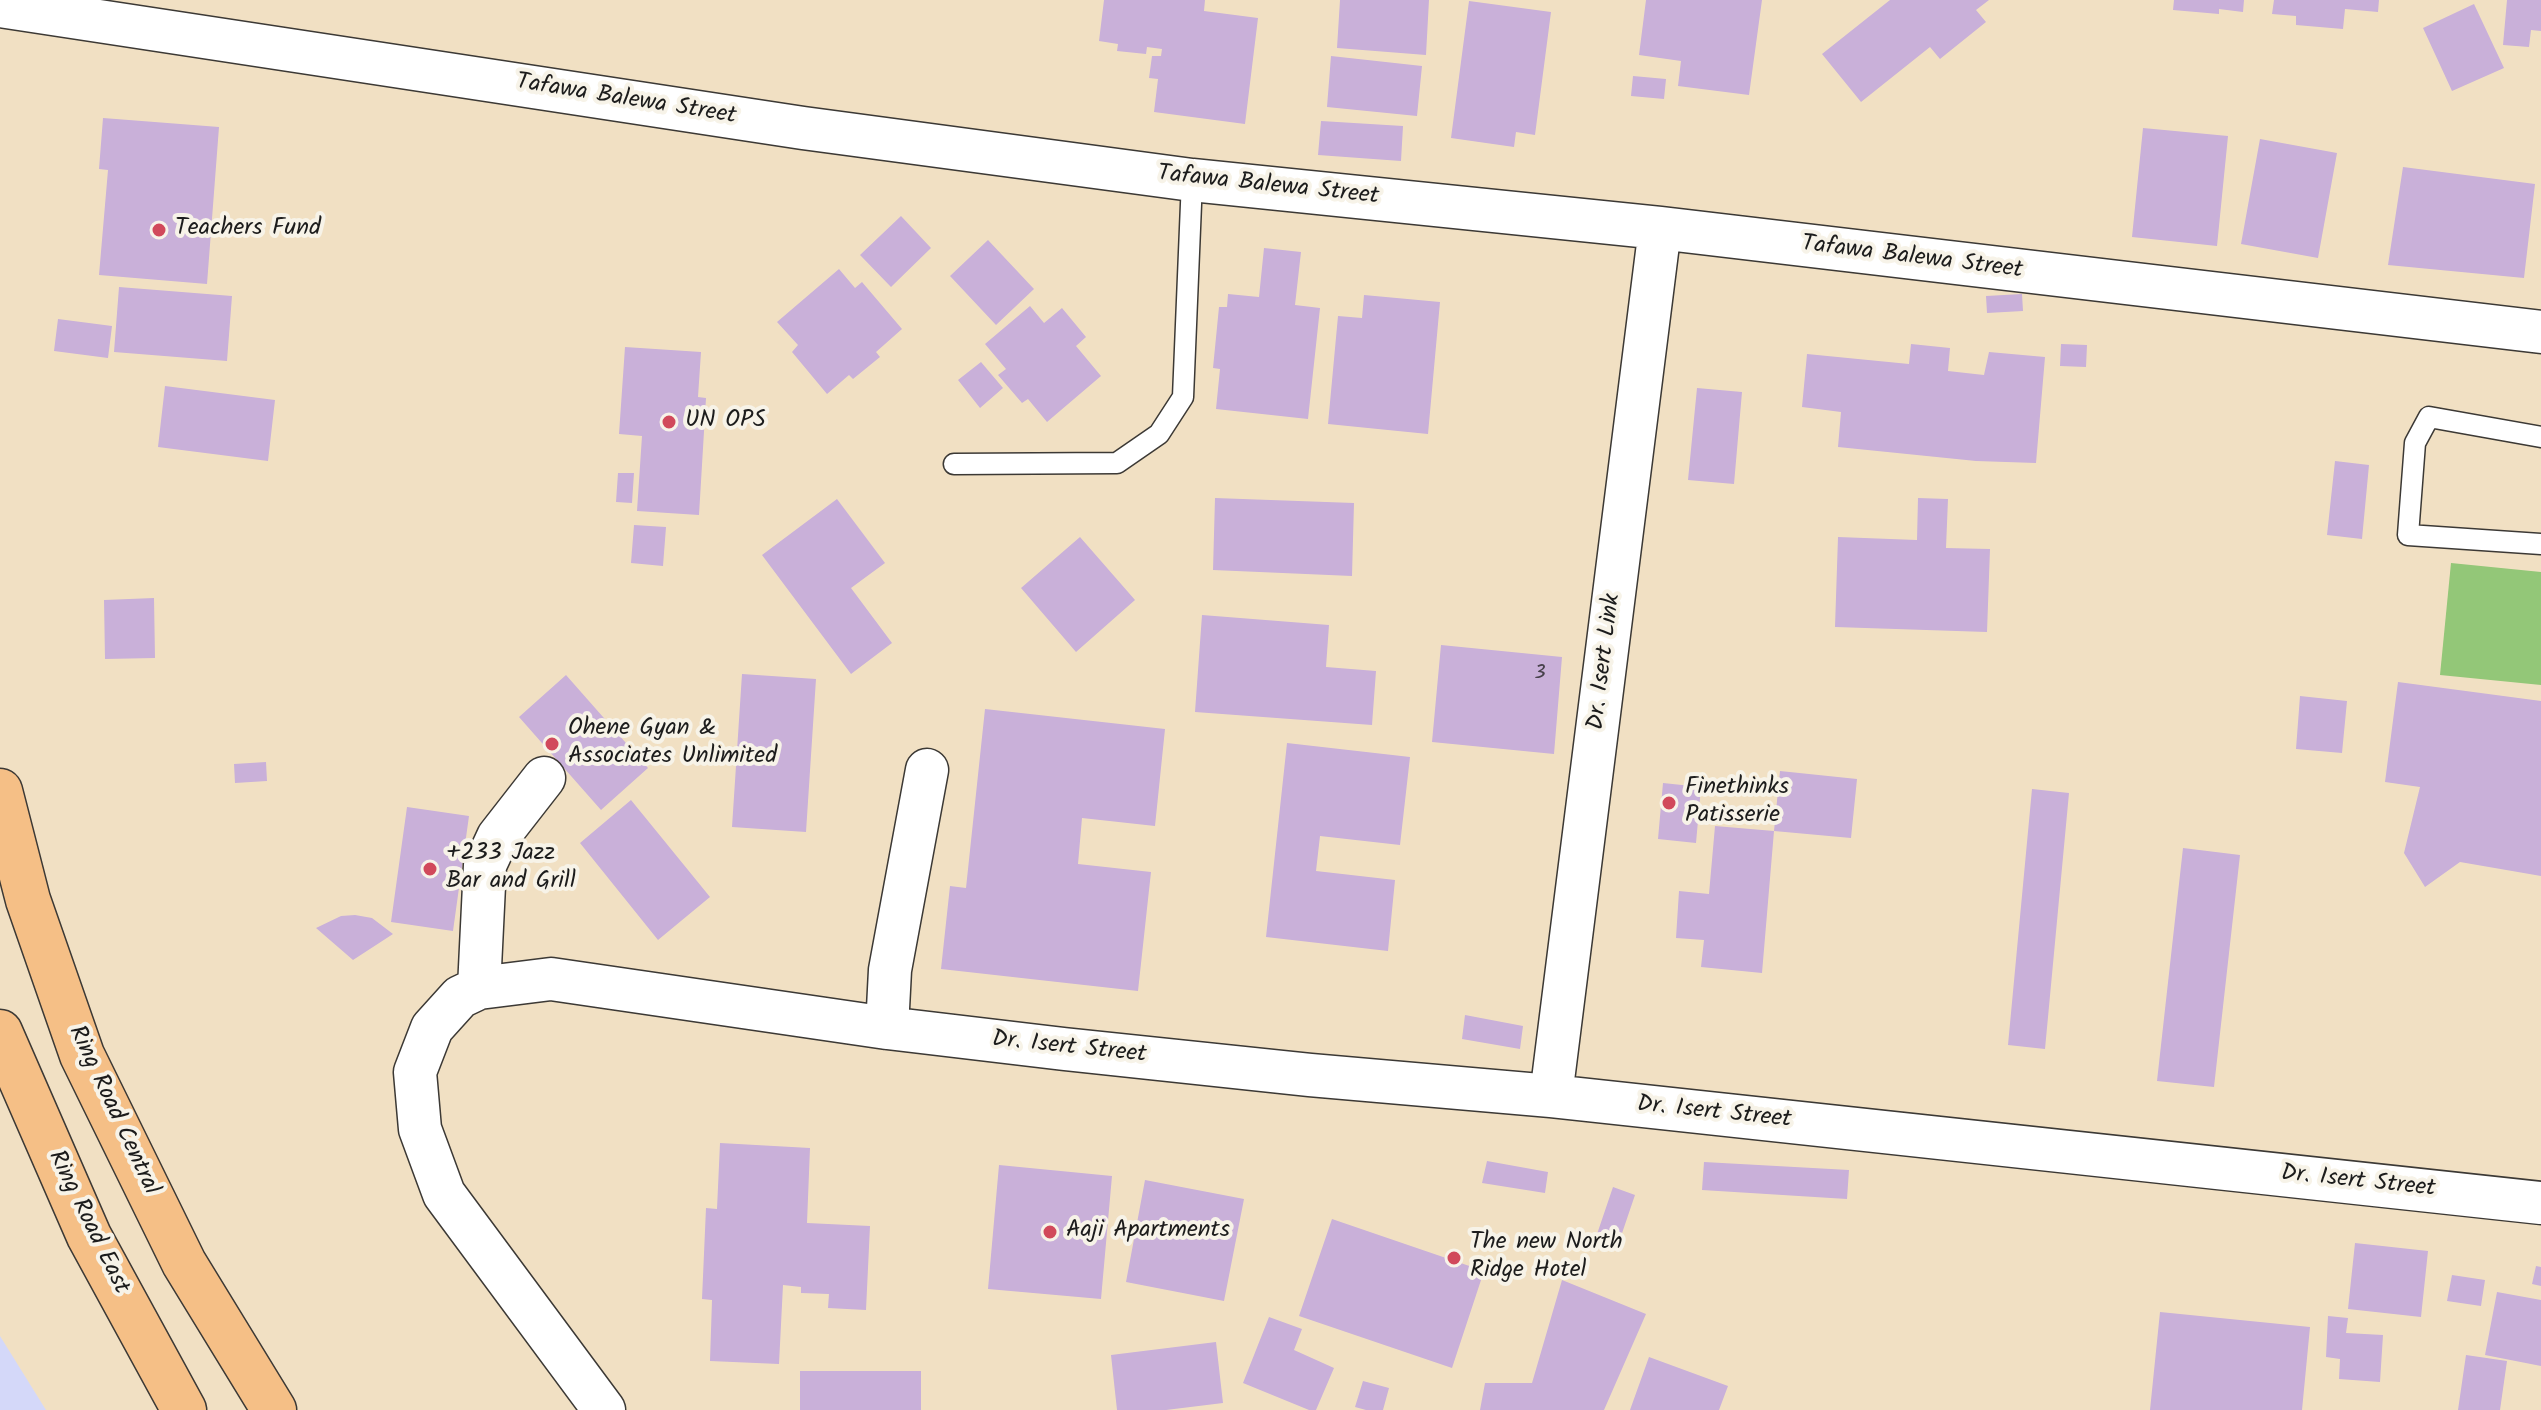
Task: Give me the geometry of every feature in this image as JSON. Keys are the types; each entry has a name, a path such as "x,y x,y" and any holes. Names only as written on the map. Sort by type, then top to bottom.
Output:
{"main road":[{"name":"Ring Road Central","path":"0,791 28,900 82,1055 184,1263 274,1410"},
{"name":"Ring Road East","path":"0,1032 89,1236 184,1410"}],"street":[{"name":"Tafawa Balewa Street","path":"0,6 803,128 1192,180 1660,228 2541,332"},
{"name":"Dr. Isert Link","path":"1551,1096 1660,228"},
{"path":"887,1028 890,970 927,770"},
{"path":"479,988 485,865 498,837 544,778"},
{"name":"Dr. Isert Street","path":"604,1410 444,1194 420,1129 415,1072 432,1028 460,997 479,988 551,979 887,1028 2541,1203"}],"lane":[{"path":"954,464 1117,463 1159,434 1183,397 1192,180"},
{"path":"2541,437 2429,417 2415,443 2408,535 2541,544"}],"shaded area":[{"path":"0,1336 46,1410 0,1410"}],"green space":[{"path":"2451,563 2541,572 2541,685 2440,675"}],"building":[{"path":"1104,0 1205,0 1204,11 1258,18 1245,124 1154,112 1158,79 1149,78 1152,56 1161,56 1162,49 1147,47 1146,54 1117,51 1118,44 1099,41"},
{"path":"1340,0 1429,0 1426,55 1337,48"},
{"path":"1646,0 1762,0 1749,95 1678,86 1681,61 1639,55"},
{"path":"1890,0 1989,0 1976,10 1986,22 1940,59 1930,47 1861,102 1822,54"},
{"path":"2174,0 2244,0 2243,12 2219,9 2219,14 2173,10"},
{"path":"2274,0 2379,0 2378,12 2345,9 2343,29 2296,25 2296,16 2272,14"},
{"path":"2507,0 2541,0 2541,31 2531,30 2529,47 2503,45"},
{"path":"1469,1 1551,12 1535,135 1516,132 1514,147 1451,138"},
{"path":"2474,4 2504,68 2452,91 2423,28"},
{"path":"1331,56 1422,66 1417,116 1327,107"},
{"path":"1633,76 1666,79 1664,99 1631,96"},
{"path":"103,118 219,127 207,284 99,275 108,170 99,169"},
{"path":"1321,121 1403,126 1401,161 1318,155"},
{"path":"2143,128 2228,136 2217,246 2132,237"},
{"path":"2260,139 2337,153 2318,258 2241,244"},
{"path":"2403,167 2535,184 2524,278 2388,265"},
{"path":"901,216 931,248 891,287 860,255"},
{"path":"988,240 1034,289 996,325 950,276"},
{"path":"1264,248 1301,252 1295,305 1320,308 1308,419 1216,409 1220,369 1213,368 1219,307 1227,307 1228,294 1259,297"},
{"path":"839,269 855,288 862,282 902,329 876,352 880,357 853,379 849,375 827,394 792,352 798,345 777,322"},
{"path":"119,287 232,296 227,361 114,352"},
{"path":"2022,294 2023,311 1987,313 1986,296"},
{"path":"1364,295 1440,302 1428,434 1328,424 1338,316 1362,318"},
{"path":"1030,306 1044,323 1062,308 1086,337 1076,346 1101,376 1047,422 1028,399 1022,403 998,375 1006,369 985,344"},
{"path":"58,319 112,326 108,358 54,351"},
{"path":"1911,344 1950,348 1948,371 1984,375 1989,352 2045,357 2036,463 1976,461 1838,447 1841,412 1802,407 1807,354 1909,364"},
{"path":"2061,344 2087,345 2086,367 2060,366"},
{"path":"625,347 701,352 698,397 706,398 699,515 637,511 642,436 619,434"},
{"path":"981,362 1003,388 980,408 958,380"},
{"path":"165,386 275,400 268,461 158,447"},
{"path":"1697,388 1742,392 1734,484 1688,480"},
{"path":"2335,461 2369,465 2362,539 2327,535"},
{"path":"618,473 634,473 632,503 616,502"},
{"path":"1215,498 1354,503 1352,576 1213,570"},
{"path":"1918,498 1948,499 1946,548 1990,549 1987,632 1835,627 1838,537 1917,540"},
{"path":"837,499 885,563 851,588 892,643 851,674 762,555"},
{"path":"634,525 666,527 663,566 631,563"},
{"path":"1080,537 1135,600 1076,652 1021,588"},
{"path":"154,598 155,658 105,659 104,600"},
{"path":"1202,615 1329,625 1326,667 1376,671 1372,725 1195,712"},
{"path":"1441,645 1562,657 1554,754 1432,742"},
{"path":"742,674 816,679 806,832 732,827"},
{"path":"566,675 648,768 601,810 519,717"},
{"path":"2398,682 2541,701 2541,876 2460,862 2425,887 2404,853 2420,787 2385,782"},
{"path":"2300,696 2347,701 2342,753 2296,749"},
{"path":"985,709 1165,729 1155,826 1082,818 1078,864 1151,872 1138,991 941,969 950,886 966,888"},
{"path":"1287,743 1410,757 1400,845 1320,836 1316,871 1395,880 1388,951 1266,937"},
{"path":"266,762 267,781 235,783 234,764"},
{"path":"1780,771 1857,779 1851,838 1774,831"},
{"path":"1663,783 1701,787 1696,843 1658,839"},
{"path":"2032,789 2069,793 2045,1049 2008,1045"},
{"path":"631,800 710,897 658,940 580,843"},
{"name":"+233 Jazz Bar and Grill","path":"407,807 469,816 453,931 391,922"},
{"path":"1715,826 1774,831 1762,973 1701,967 1704,940 1676,938 1679,891 1709,894"},
{"path":"2183,848 2240,855 2214,1087 2157,1081"},
{"path":"341,916 372,918 393,934 353,960 316,928"},
{"path":"1465,1015 1523,1026 1520,1049 1462,1039"},
{"path":"720,1143 810,1148 807,1223 870,1226 866,1310 828,1308 829,1294 801,1293 801,1287 783,1285 779,1364 710,1361 712,1300 702,1299 706,1208 717,1209"},
{"path":"1487,1161 1548,1172 1545,1193 1482,1183"},
{"path":"1704,1162 1849,1170 1847,1199 1702,1190"},
{"name":"Aaji Apartments","path":"999,1165 1112,1176 1101,1299 988,1289"},
{"path":"1145,1180 1244,1199 1224,1301 1126,1282"},
{"path":"1613,1187 1635,1195 1617,1248 1595,1240"},
{"path":"1332,1219 1484,1271 1452,1368 1299,1316"},
{"path":"2355,1243 2428,1251 2421,1317 2348,1309"},
{"path":"2536,1266 2541,1267 2541,1286 2532,1284"},
{"path":"2452,1275 2485,1280 2481,1306 2447,1301"},
{"path":"1562,1280 1646,1314 1604,1410 1480,1410 1485,1383 1532,1383"},
{"path":"2497,1292 2541,1300 2541,1366 2485,1355"},
{"path":"2160,1312 2310,1327 2302,1410 2150,1410"},
{"path":"2328,1316 2348,1318 2346,1333 2383,1335 2380,1382 2339,1379 2340,1359 2326,1357"},
{"path":"1269,1317 1302,1329 1294,1350 1334,1368 1316,1410 1309,1410 1243,1383"},
{"path":"1216,1342 1223,1403 1166,1410 1117,1410 1111,1355"},
{"path":"2466,1355 2507,1361 2500,1410 2458,1410"},
{"path":"1649,1357 1728,1386 1719,1410 1630,1410"},
{"path":"800,1371 921,1371 921,1410 800,1410"},
{"path":"1363,1381 1389,1388 1383,1410 1355,1407"}],"place":[{"name":"Teachers Fund","path":"159,230"},
{"name":"UN OPS","path":"669,422"},
{"name":"Ohene Gyan & Associates Unlimited","path":"552,744"},
{"name":"Finethinks Patisserie","path":"1669,803"},
{"name":"+233 Jazz Bar and Grill","path":"430,869"},
{"name":"Aaji Apartments","path":"1050,1232"},
{"name":"The new North Ridge Hotel","path":"1454,1258"}]}
